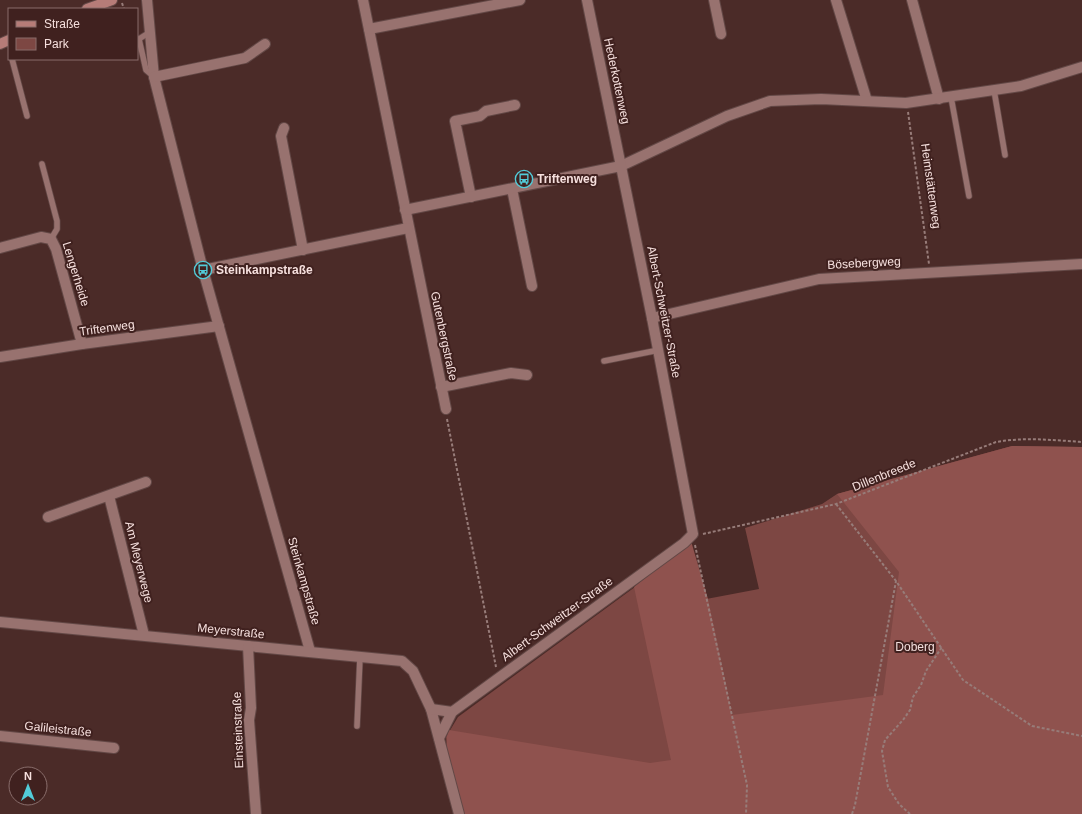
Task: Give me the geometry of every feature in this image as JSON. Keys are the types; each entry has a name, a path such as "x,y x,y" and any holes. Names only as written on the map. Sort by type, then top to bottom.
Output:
{"main road":[{"path":"90,8 112,0"}],"street":[{"name":"Steinkampstraße","path":"147,0 154,77 202,270 310,651"},
{"name":"Gutenbergstraße","path":"363,0 446,410"},
{"path":"369,29 520,0"},
{"name":"Hederkottenweg","path":"587,0 621,166"},
{"path":"714,0 721,34"},
{"path":"836,0 867,101"},
{"path":"912,0 939,99"},
{"path":"154,77 245,58 265,44"},
{"path":"405,210 621,166 727,116 770,101 821,99 906,103 1021,86 1082,67"},
{"path":"471,197 455,121 480,116 486,111 514,105"},
{"path":"284,128 281,136 304,250"},
{"name":"Albert-Schweitzer-Straße","path":"439,738 452,712 684,543 693,534 659,350 621,166"},
{"path":"512,189 532,286"},
{"path":"202,270 408,228"},
{"name":"Lengerheide","path":"0,248 41,237 51,239 56,248 82,344"},
{"name":"Bösebergweg","path":"652,318 819,279 1082,264"},
{"name":"Triftenweg","path":"0,357 82,344 219,326"},
{"path":"441,387 511,373 527,375"},
{"path":"48,517 146,482"},
{"name":"Am Meyerwege","path":"109,496 144,635"},
{"name":"Meyerstraße","path":"0,622 402,661 413,671 431,709 439,738"},
{"name":"Einsteinstraße","path":"248,646 251,708 249,720 256,814"},
{"path":"431,709 452,712"},
{"name":"Galileistraße","path":"0,736 114,748"},
{"path":"439,738 459,814"}],"lane":[{"path":"12,60 26,116"},
{"path":"994,90 1005,155"},
{"path":"951,97 969,196"},
{"path":"42,164 57,221 57,229 51,239"},
{"path":"604,361 659,350"},
{"path":"357,726 360,657"}],"path":[{"name":"Heimstättenweg","path":"906,103 930,272"},
{"path":"446,410 498,678"},
{"name":"Dillenbreede","path":"693,534 705,534 836,504 996,442 1012,439 1082,442"},
{"path":"836,504 896,581 963,680 1032,726 1082,736"},
{"path":"693,534 747,785 746,814"},
{"path":"852,814 855,805 896,581"},
{"path":"910,814 899,804 888,787 884,771 882,751 885,740 910,710 913,697 921,685 926,671 942,647"}],"green space":[{"name":"Doberg","path":"1012,446 1082,447 1082,814 462,814 446,737 458,717 688,548 701,600 759,589 745,528 822,504 837,494"},
{"name":"Doberg","path":"1012,446 1082,447 1082,814 462,814 448,759 447,738 449,730 650,763 671,760 634,587 691,541 708,599 732,715 883,695 899,572 837,494"}],"place":[{"name":"Triftenweg","path":"524,179"},
{"name":"Steinkampstraße","path":"203,270"}]}
